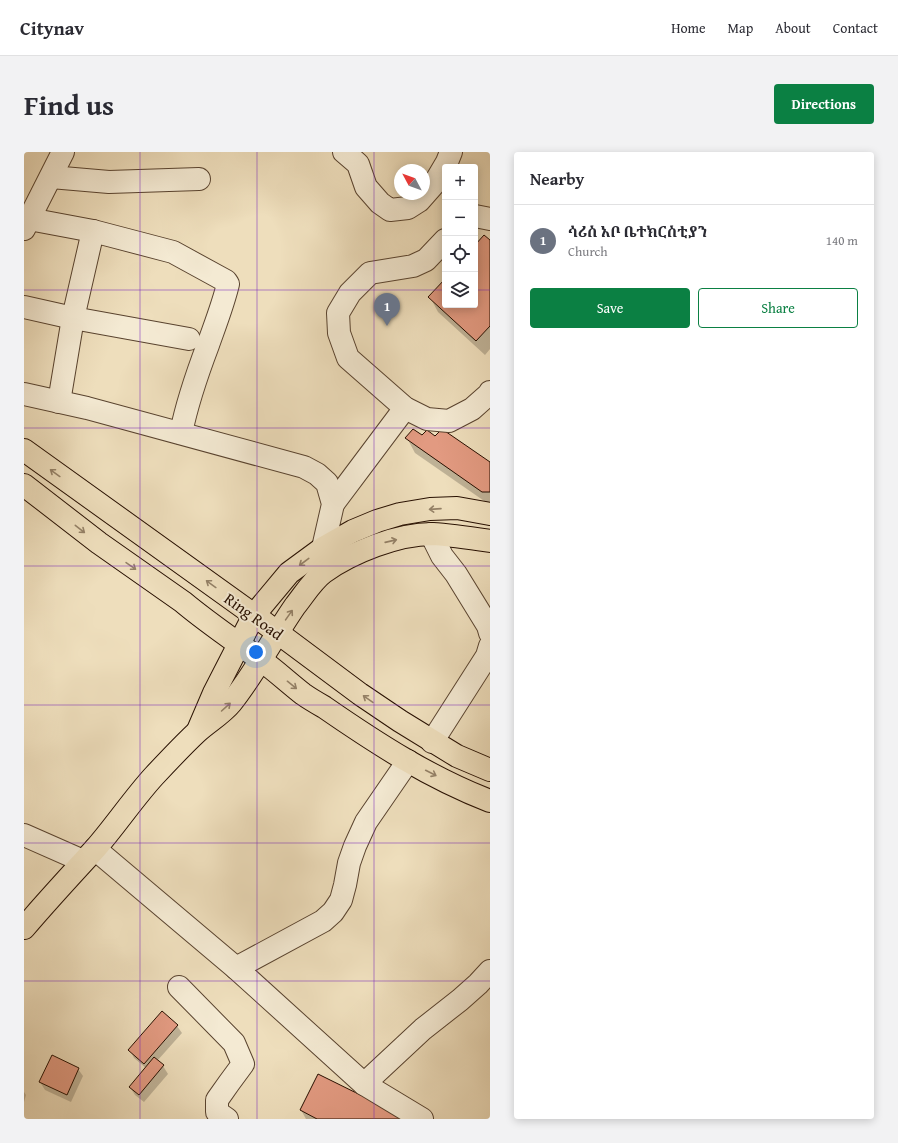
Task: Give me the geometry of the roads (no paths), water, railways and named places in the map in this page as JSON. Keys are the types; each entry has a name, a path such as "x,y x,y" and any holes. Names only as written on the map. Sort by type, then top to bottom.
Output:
{"main road":[{"name":"Ring Road","path":"24,450 254,615 360,694 432,742 457,756 490,770"},
{"name":"Ring Road","path":"24,485 99,543 183,602 238,645 261,660 304,695 378,744 468,792 490,801"},
{"path":"197,732 214,693 254,615 289,573 323,548 353,531 377,521 400,514 430,509 458,508 490,514"},
{"path":"24,928 153,778 197,732 230,704 308,588 323,573 348,557 384,542 411,536 431,534 490,541"}],"street":[{"path":"63,152 27,224 93,231 173,252 223,279 228,284 189,400 180,433"},
{"path":"344,152 358,164 366,187 380,203 390,210 408,208 419,201 434,184 451,152"},
{"path":"51,177 109,182 199,179"},
{"path":"478,217 490,219"},
{"path":"59,402 73,318 93,231"},
{"path":"442,243 426,260 413,266 370,273 350,293 338,313 339,333 348,358 405,408 427,420 449,421 472,409 490,392"},
{"path":"24,307 73,318 189,339"},
{"path":"24,394 87,408 304,467 317,474 327,483 333,504"},
{"path":"323,548 333,504 405,408"},
{"path":"431,534 442,556 456,574 488,626 490,633"},
{"path":"432,742 489,655"},
{"path":"236,968 323,921 333,912 340,900 345,885 349,863 366,822 408,761"},
{"path":"24,835 89,854 236,968 364,1084 422,1119"},
{"path":"364,1084 423,1029 478,984 490,971"},
{"path":"179,987 234,1043 244,1064 217,1100 217,1112 227,1119"}],"place":[{"name":"ሳሪስ አቦ ቤተክርስቲያን","path":"387,326"}]}
